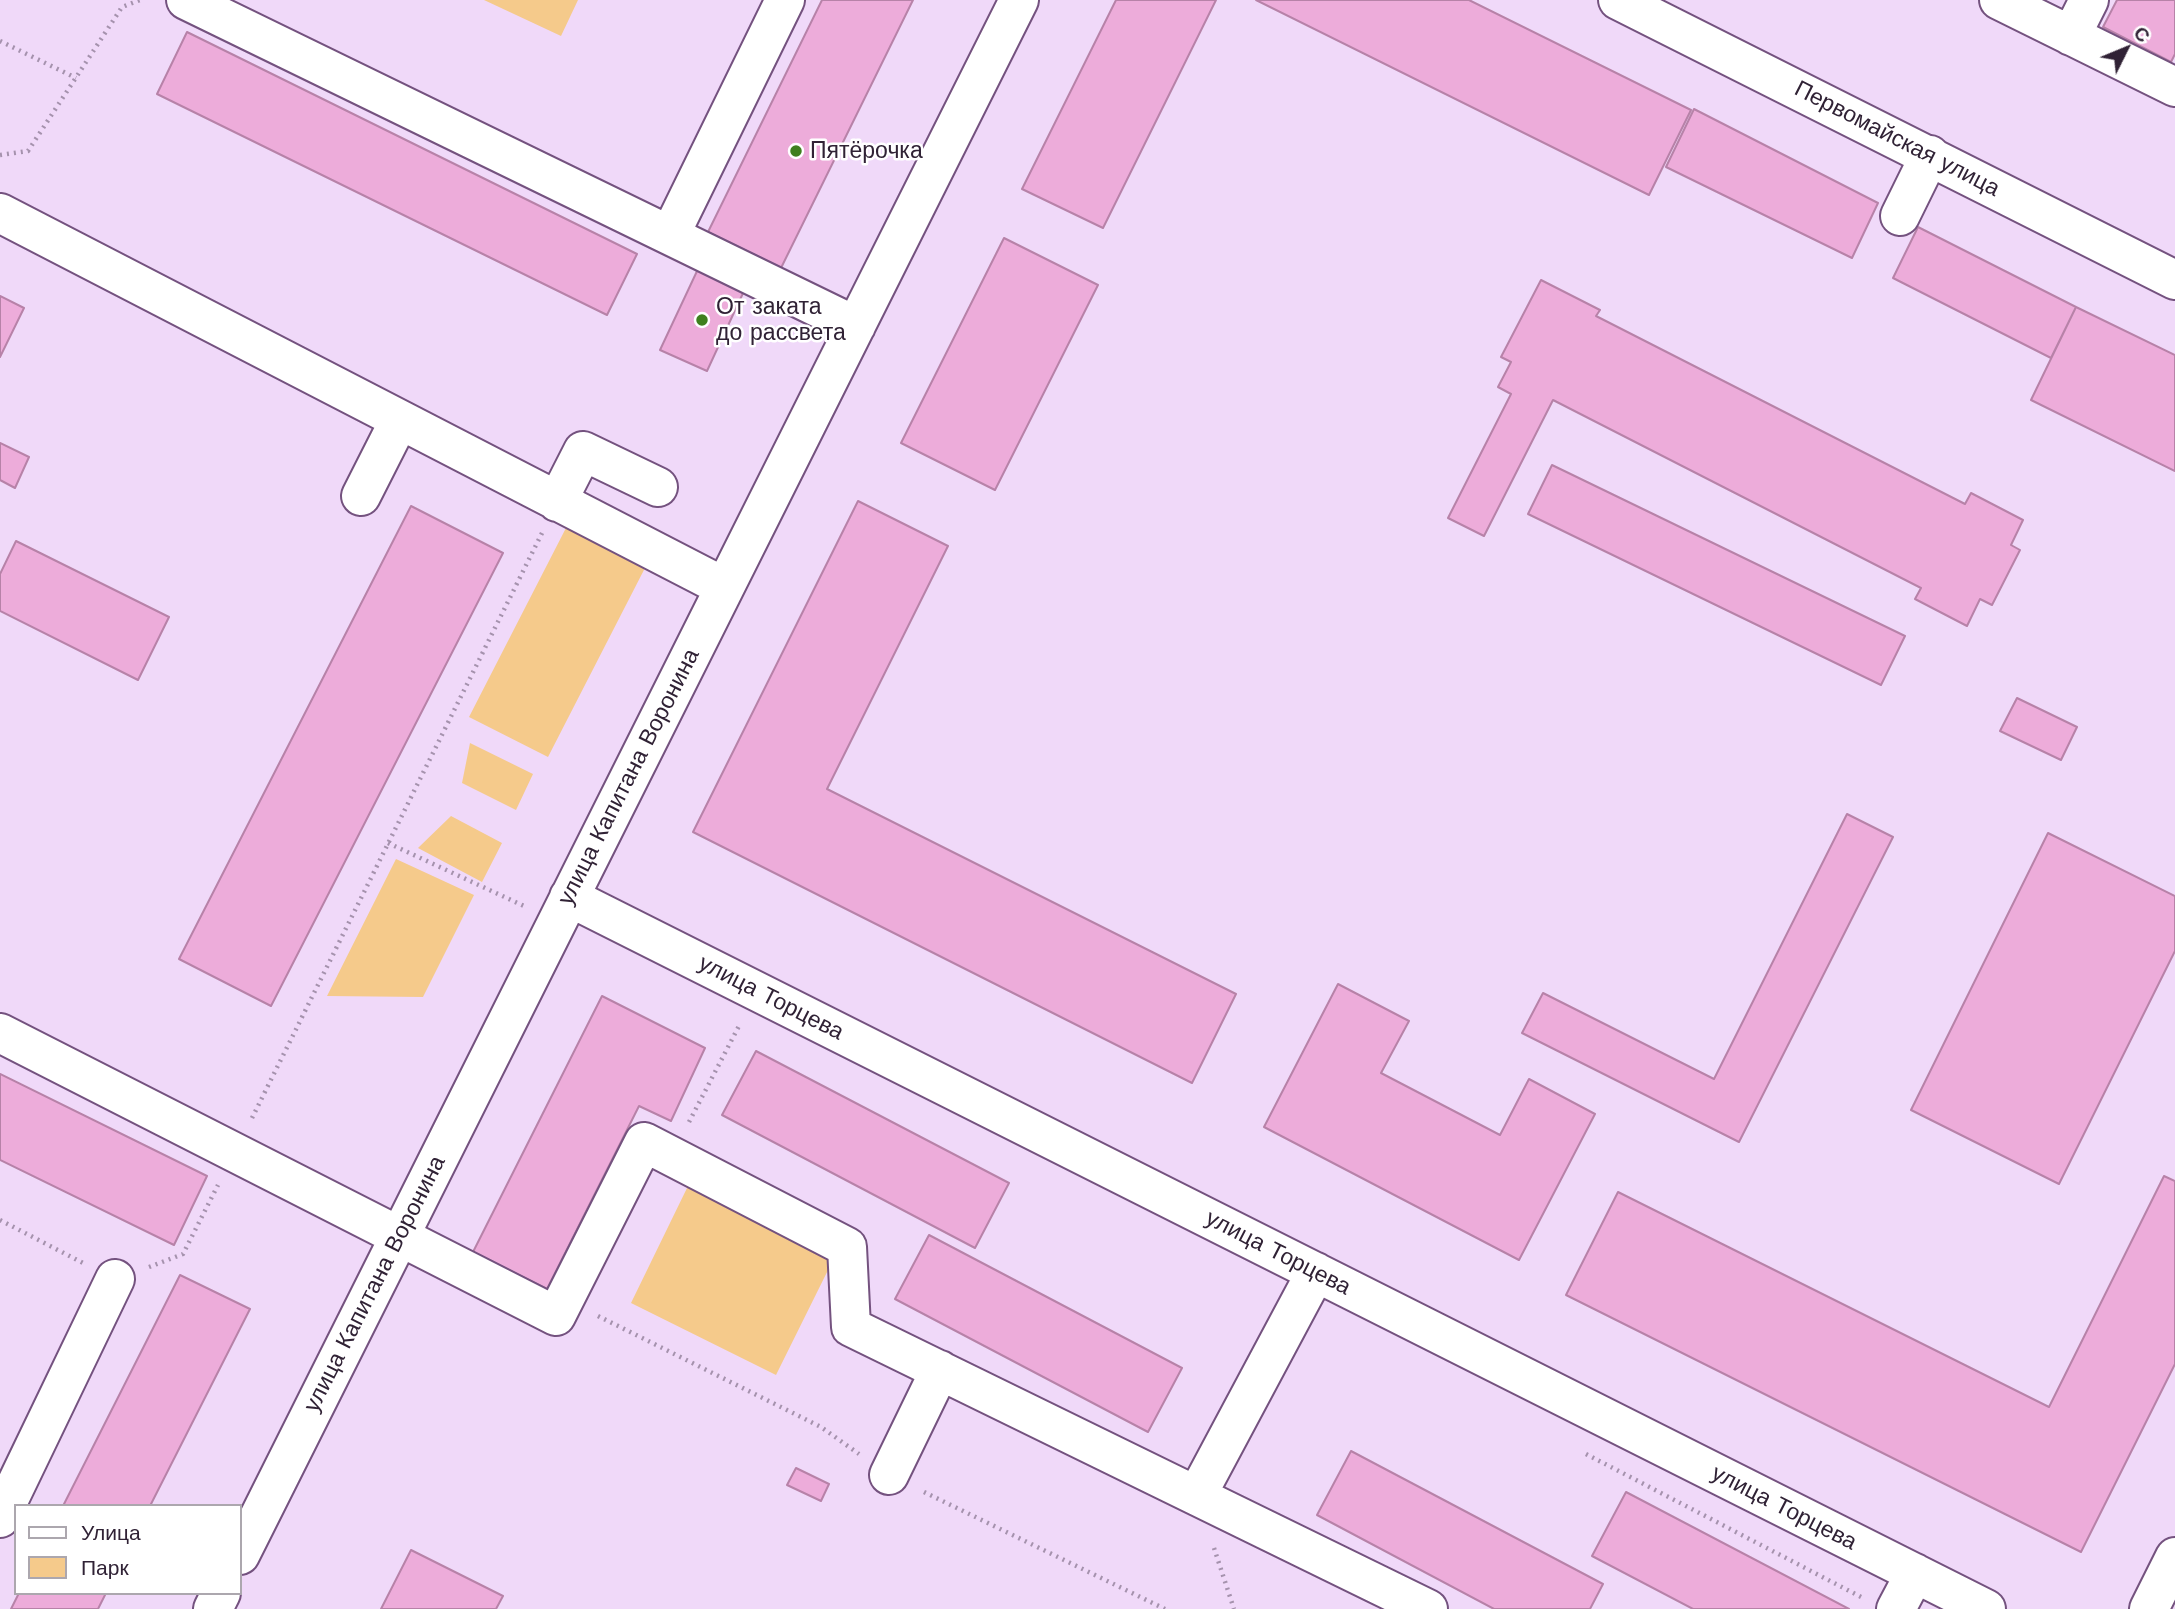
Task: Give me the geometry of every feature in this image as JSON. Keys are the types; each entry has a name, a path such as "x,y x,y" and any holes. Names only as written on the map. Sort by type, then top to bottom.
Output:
{"street":[{"path":"186,0 856,326"},
{"path":"670,235 785,0"},
{"name":"улица Капитана Воронина","path":"242,1551 1019,0"},
{"name":"Первомайская улица","path":"1618,0 2175,280"},
{"path":"1999,0 2175,87"},
{"path":"2071,36 2089,0"},
{"path":"1900,216 1930,155"},
{"path":"0,213 724,587"},
{"path":"361,495 399,421"},
{"path":"557,502 583,451 658,486"},
{"name":"улица Торцева","path":"569,897 1986,1609"},
{"path":"0,1033 556,1316 643,1142 847,1247 851,1327 1428,1609"},
{"path":"1196,1494 1316,1272"},
{"path":"0,1518 116,1279"},
{"path":"889,1475 940,1370"},
{"path":"2149,1609 2175,1557"},
{"path":"1896,1609 1915,1573"}],"path":[{"path":"0,155 28,151 122,7 140,0"},
{"path":"0,41 76,78"},
{"path":"0,1220 116,1279 183,1254 557,502"},
{"path":"671,1156 744,1017"},
{"path":"1196,1494 1234,1609"}],"green space":[{"path":"484,0 578,0 561,36"},
{"path":"567,526 646,566 548,757 469,717"},
{"path":"470,743 533,774 516,810 462,783"},
{"path":"451,816 502,843 482,882 418,848"},
{"path":"396,859 474,895 423,997 327,996"},
{"path":"688,1186 834,1258 776,1375 631,1303"}],"building":[{"path":"822,0 913,0 781,268 708,232"},
{"path":"1116,0 1216,0 1103,228 1022,189"},
{"path":"1256,0 1469,0 1691,110 1649,195"},
{"path":"2117,0 2175,0 2175,54 2171,62 2103,27"},
{"path":"187,32 637,254 607,315 157,94"},
{"path":"1694,109 1878,203 1852,258 1666,167"},
{"path":"1918,227 2076,307 2051,358 1893,278"},
{"path":"1004,238 1098,285 995,490 901,443"},
{"name":"От заката до рассвета","path":"698,269 744,291 707,371 660,350"},
{"path":"1541,280 1600,310 1596,316 1965,504 1971,493 2023,520 2011,545 2020,550 1992,605 1980,599 1967,626 1915,599 1921,588 1553,400 1484,536 1448,518 1511,394 1498,387 1511,362 1501,357"},
{"path":"0,296 24,308 0,357"},
{"path":"2076,307 2175,355 2175,471 2031,400"},
{"path":"0,443 29,457 15,488 0,480"},
{"path":"1552,465 1905,636 1881,685 1528,514"},
{"path":"858,501 948,546 827,789 1236,994 1192,1083 693,832"},
{"path":"411,506 503,553 271,1006 179,959"},
{"path":"16,541 169,617 138,680 0,611 0,574"},
{"path":"2017,698 2077,727 2061,760 2000,731"},
{"path":"1847,814 1893,837 1739,1142 1522,1033 1543,993 1714,1079"},
{"path":"2048,833 2175,896 2175,951 2059,1184 1911,1110"},
{"path":"1338,984 1409,1021 1381,1073 1500,1135 1529,1079 1595,1114 1519,1260 1264,1127"},
{"path":"602,996 705,1048 671,1121 639,1106 547,1289 473,1252"},
{"path":"756,1051 1009,1183 975,1248 722,1115"},
{"path":"0,1074 207,1176 174,1245 0,1160"},
{"path":"2164,1176 2175,1181 2175,1364 2081,1552 1566,1295 1618,1192 2049,1407"},
{"path":"929,1235 1182,1368 1148,1432 895,1299"},
{"path":"180,1275 250,1309 151,1504 64,1504"},
{"path":"1351,1451 1603,1584 1590,1609 1494,1609 1317,1515"},
{"path":"796,1468 829,1484 821,1501 787,1485"},
{"path":"1626,1492 1849,1609 1693,1609 1592,1556"},
{"path":"411,1550 503,1596 496,1609 381,1609"},
{"path":"18,1595 105,1595 98,1609 11,1609"}],"place":[{"name":"Пятёрочка","path":"796,151"},
{"name":"От заката до рассвета","path":"702,320"}]}
